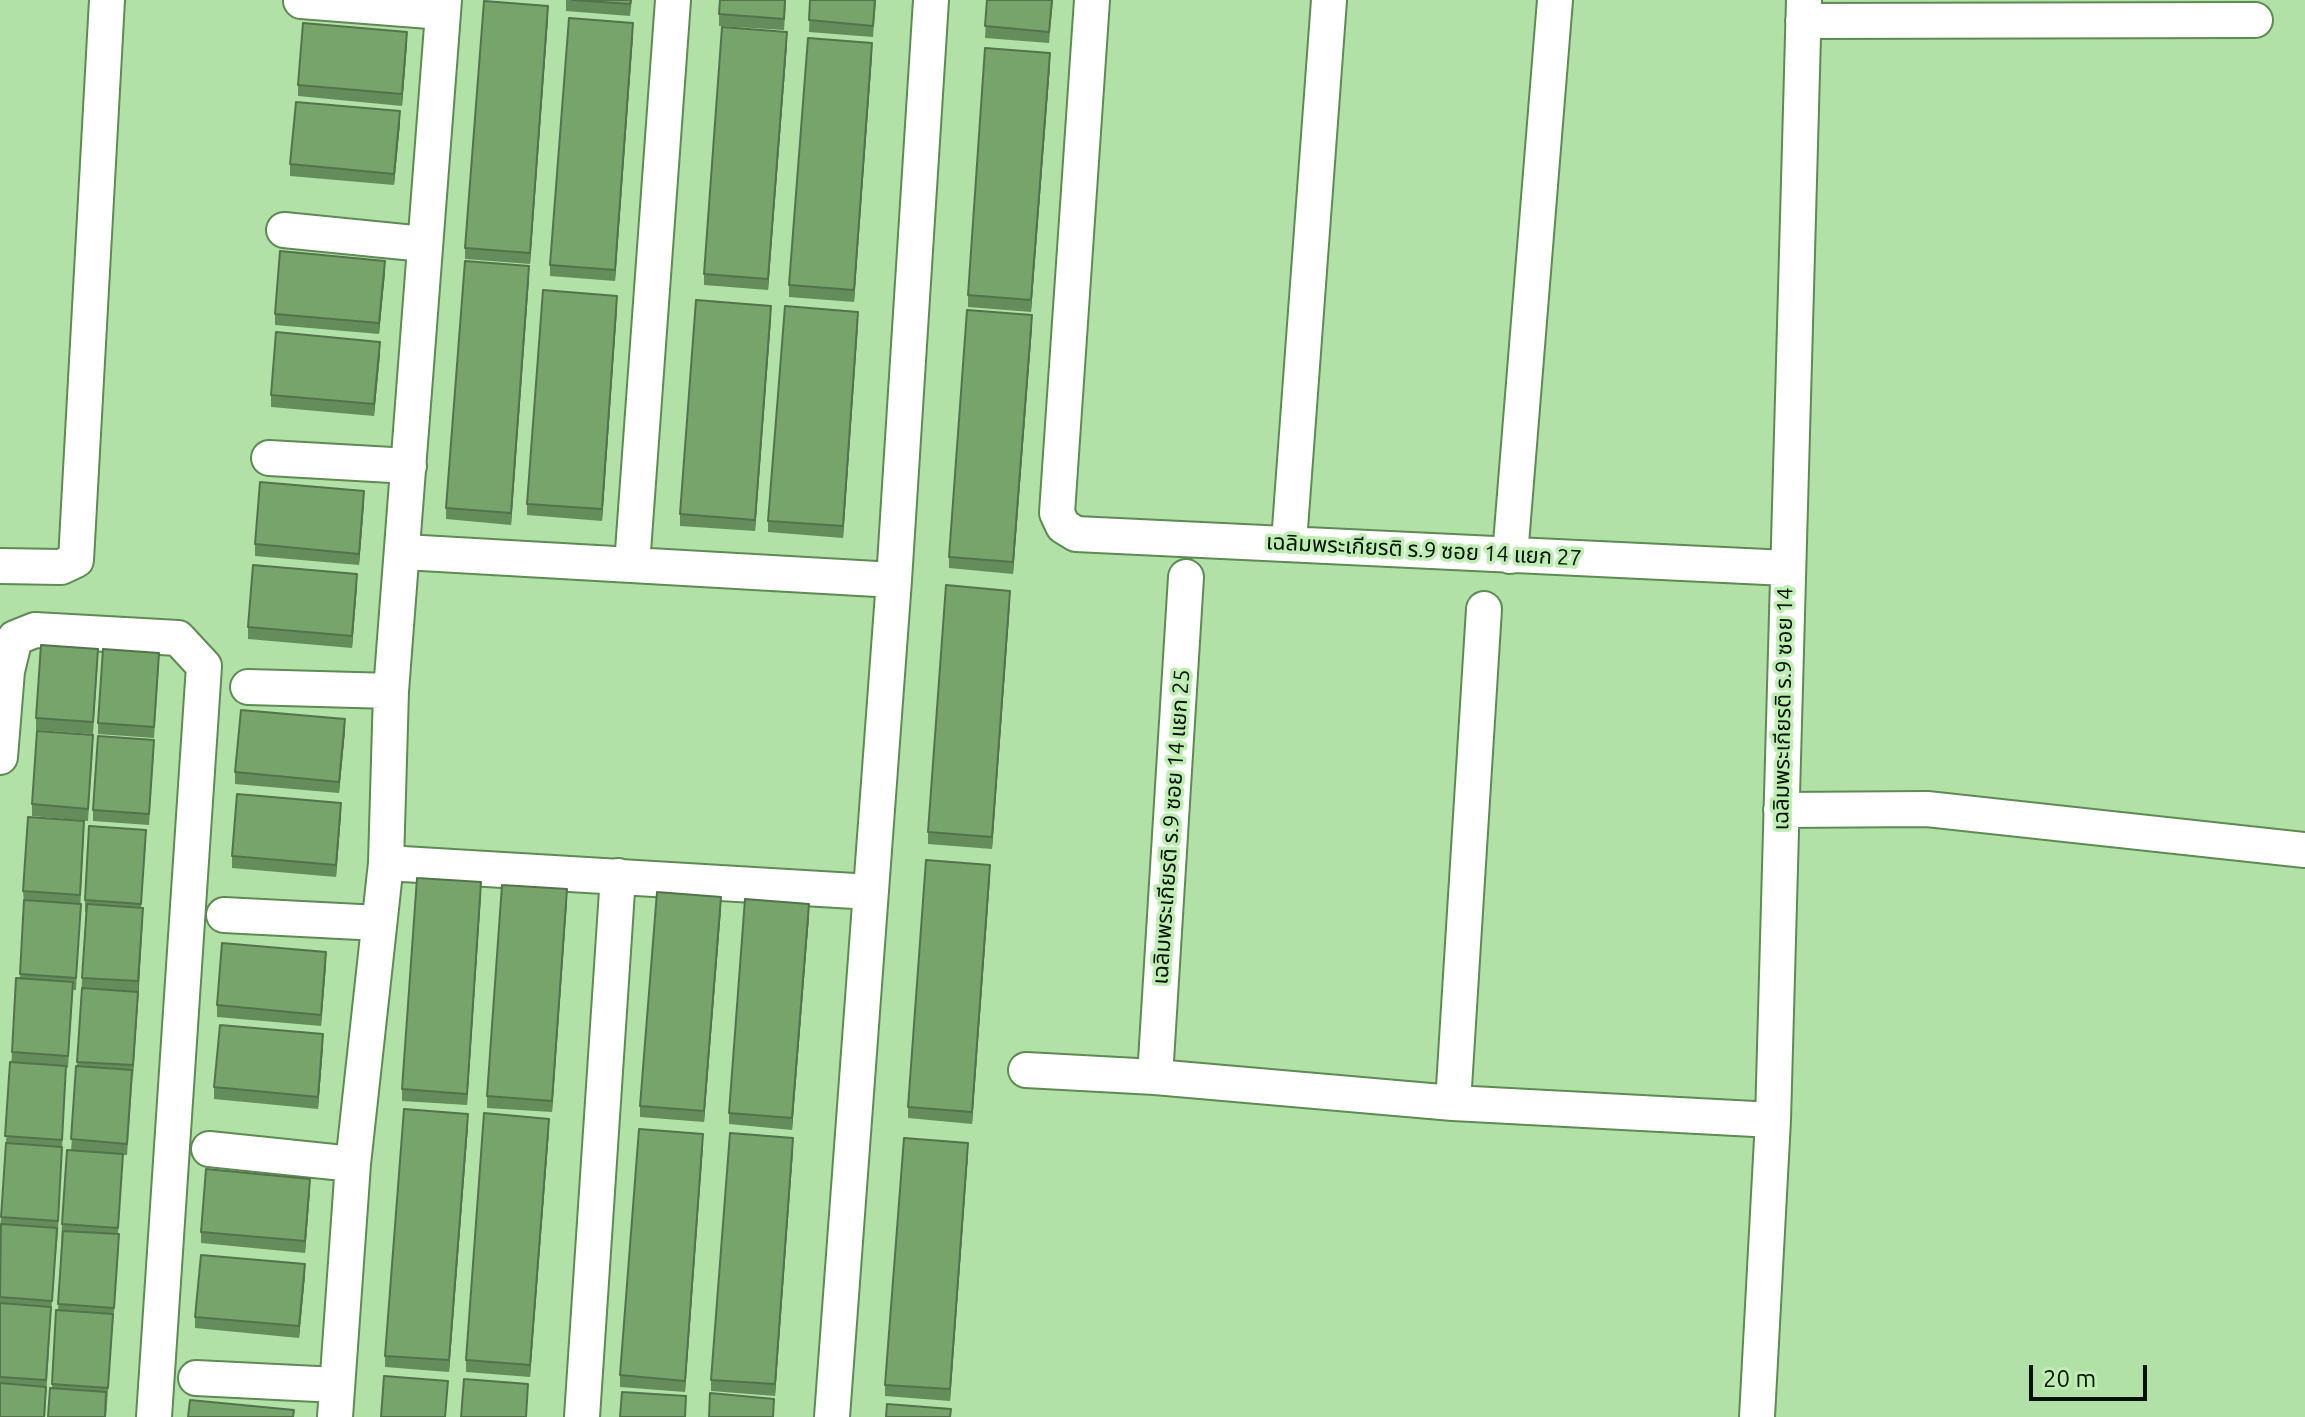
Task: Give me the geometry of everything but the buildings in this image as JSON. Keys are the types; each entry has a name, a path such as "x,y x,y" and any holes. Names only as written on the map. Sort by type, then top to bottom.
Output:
{"street":[{"path":"0,566 61,567 76,560 107,0"},
{"path":"632,565 673,0"},
{"path":"832,1417 894,580 931,0"},
{"name":"เฉลิมพระเกียรติ ร.9 ซอย 14 แยก 27","path":"1092,0 1057,513 1063,526 1076,534 1787,568"},
{"path":"1289,542 1329,0"},
{"path":"1510,556 1555,0"},
{"path":"196,1378 336,1401 353,1164 386,863 391,691 444,6 301,1"},
{"path":"1804,11 2255,20"},
{"name":"เฉลิมพระเกียรติ ร.9 ซอย 14","path":"1757,1417 1773,1120 1804,11"},
{"path":"284,230 424,244"},
{"path":"269,458 409,466"},
{"path":"404,552 894,580"},
{"name":"เฉลิมพระเกียรติ ร.9 ซอย 14 แยก 25","path":"1155,1077 1186,577"},
{"path":"1453,1103 1484,609"},
{"path":"0,757 7,671 15,638 35,630 178,638 204,666 154,1417"},
{"path":"248,687 391,691"},
{"path":"1781,810 1927,809 2305,850"},
{"path":"386,863 871,892"},
{"path":"582,1417 618,876"},
{"path":"224,915 379,923"},
{"path":"1026,1070 1155,1077 1453,1103 1773,1120"},
{"path":"209,1149 353,1164"}]}
